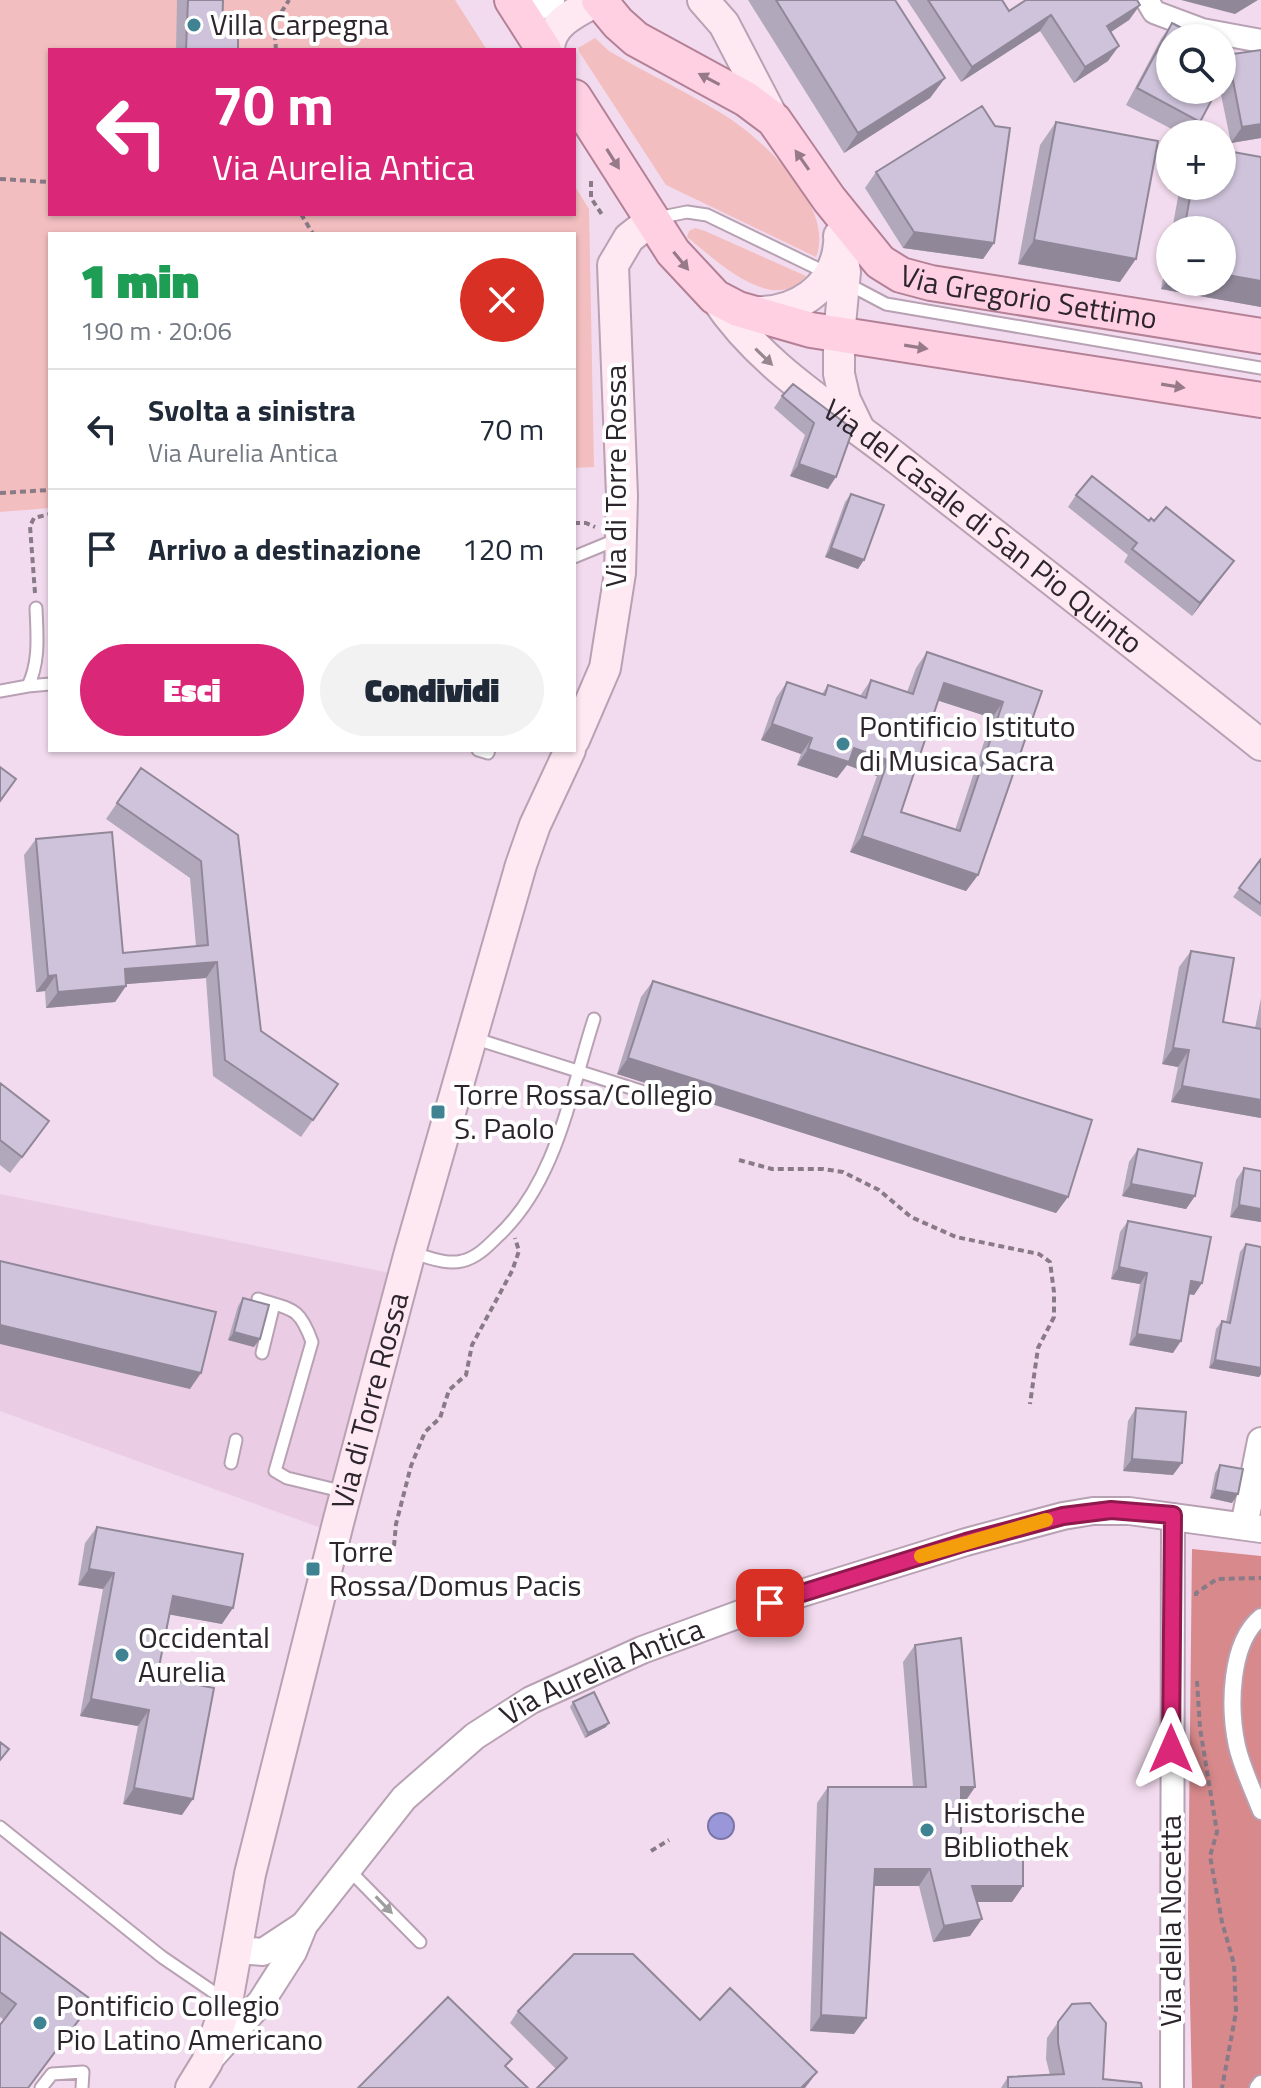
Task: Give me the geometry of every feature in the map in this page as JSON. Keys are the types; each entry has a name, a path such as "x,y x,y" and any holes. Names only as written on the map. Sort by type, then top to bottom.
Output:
{"main road":[{"path":"548,48 556,29 568,18 599,0"},
{"name":"Via Gregorio Settimo","path":"599,0 636,39 746,99 774,120 829,199 880,262 892,271 911,278 1261,336"},
{"path":"703,0 719,12 774,120"},
{"path":"529,5 546,48"},
{"path":"576,100 652,220 692,275 727,303 790,326 839,335 1261,400"},
{"path":"829,199 835,211 839,236 839,374 843,393 859,429"},
{"name":"Via di Torre Rossa","path":"576,735 605,668 617,604 622,537 613,268 624,243 652,220"},
{"path":"727,303 764,313 790,308 837,279"},
{"name":"Via del Casale di San Pio Quinto","path":"727,303 742,334 770,362 1261,745"},
{"name":"Via di Torre Rossa","path":"207,2062 227,2002 250,1874 346,1492 371,1372 410,1252 521,865 535,825 569,752"},
{"name":"Via Aurelia Antica","path":"191,2088 207,2062"}],"street":[{"path":"1147,0 1154,12 1202,30 1261,41"},
{"path":"1252,1527 1261,1441"},
{"name":"Via Aurelia Antica","path":"207,2062 261,2002 293,1952 304,1925 404,1798 466,1743 522,1705 597,1668 770,1603 1012,1529 1093,1511 1173,1515 1252,1527"},
{"name":"Via della Nocetta","path":"1172,2088 1173,1515"},
{"path":"1261,1617 1245,1636 1232,1685 1237,1746 1261,1811"},
{"name":"Via Aurelia Antica","path":"237,1950 263,1952 304,1925"}],"lane":[{"name":"Via Gregorio Settimo","path":"652,220 676,213 707,215 886,304 1261,368"},
{"path":"576,556 622,537"},
{"path":"28,686 36,667 36,608"},
{"path":"0,691 48,684"},
{"path":"410,1252 444,1261 462,1261 485,1249 511,1225 531,1199 556,1141 594,1019"},
{"path":"472,1038 666,1099"},
{"path":"258,1299 297,1312 312,1342 275,1471 287,1478 346,1492"},
{"path":"262,1353 274,1304"},
{"path":"231,1463 236,1440"},
{"path":"0,1827 162,1957 227,2002"},
{"path":"348,1868 420,1942"},
{"path":"41,2088 52,2074 83,2072 82,2088"}],"path":[{"path":"276,48 274,24 289,0"},
{"path":"0,179 48,182"},
{"path":"591,181 591,198 603,216"},
{"path":"0,493 48,490"},
{"path":"36,608 30,526 34,518 48,514"},
{"path":"739,1160 772,1169 843,1172 879,1190 911,1217 956,1237 1039,1254 1050,1262 1054,1317 1038,1348 1030,1404"},
{"path":"394,1546 396,1524 411,1466 425,1432 440,1418 449,1390 466,1375 472,1345 512,1271 519,1251 511,1225"},
{"path":"1196,1605 1196,1593 1217,1579 1261,1578"},
{"path":"1196,1675 1202,1742 1217,1832 1210,1856 1222,1922 1234,1964 1236,2012 1222,2088"},
{"path":"651,1851 669,1840"}],"shaded area":[{"name":"Villa Carpegna","path":"0,0 455,0 486,48 48,48 48,216 576,216 576,188 589,209 594,467 576,468 576,232 48,232 48,508 0,512"},
{"path":"595,38 609,51 721,113 756,138 791,175 805,195 815,216 819,237 816,257 666,185 580,53 578,48"},
{"path":"695,228 806,276 793,287 777,290 761,287 728,270 687,237 689,231"},
{"path":"0,1194 390,1273 324,1529 0,1411"},
{"path":"1192,1549 1261,1556 1261,2088 1192,2088 1188,1915"}],"water":[{"path":"721,1813 731,1816 734,1826 731,1836 721,1839 711,1836 708,1826 711,1816"}],"building":[{"path":"188,0 223,0 222,33 238,34 238,48 186,48"},
{"path":"776,0 895,0 945,78 858,133"},
{"path":"928,0 1002,0 1009,11 1026,0 1137,0 1140,5 1107,26 1119,46 1085,67 1051,15 972,67"},
{"path":"1261,50 1261,124 1242,127 1236,96 1236,54"},
{"path":"1156,53 1156,98 1137,88"},
{"path":"1167,104 1210,104 1201,120"},
{"path":"982,106 995,126 1010,128 994,243 914,232 876,172"},
{"path":"1056,122 1156,141 1136,259 1034,240"},
{"path":"1236,153 1261,157 1261,281 1236,277 1236,216 1187,216 1189,200 1236,200"},
{"path":"793,384 853,429 836,477 799,464 814,423 782,396"},
{"path":"1092,476 1149,521 1151,518 1154,521 1166,507 1234,561 1200,603 1132,549 1137,543 1076,495"},
{"path":"851,494 884,505 864,560 831,548"},
{"path":"927,652 1042,691 978,875 862,836 888,760 854,748 849,762 808,749 812,738 772,724 787,682 825,695 828,685 866,698 871,680 913,694","holes":["944,683 1003,702 960,831 901,812"]},
{"path":"0,767 16,779 0,801"},
{"path":"141,768 238,835 261,1031 338,1084 313,1120 225,1060 217,962 125,969 126,986 58,992 56,975 48,976 36,839 112,832 123,953 208,945 201,861 117,803"},
{"path":"1261,859 1261,904 1239,888"},
{"path":"1191,951 1234,958 1223,1022 1261,1029 1261,1100 1182,1086 1189,1050 1173,1048"},
{"path":"653,981 1092,1120 1068,1197 628,1058"},
{"path":"0,1083 49,1121 22,1157 0,1140"},
{"path":"1138,1149 1202,1163 1195,1196 1131,1184"},
{"path":"1244,1168 1261,1171 1261,1209 1239,1205"},
{"path":"1128,1221 1211,1237 1202,1283 1191,1281 1181,1341 1137,1334 1147,1273 1119,1267"},
{"path":"1246,1244 1261,1247 1261,1368 1215,1360 1222,1321 1230,1323"},
{"path":"0,1261 216,1312 201,1373 0,1325"},
{"path":"243,1298 269,1305 260,1339 234,1332"},
{"path":"1136,1408 1186,1412 1182,1463 1132,1459"},
{"path":"1220,1465 1243,1469 1238,1494 1215,1490"},
{"path":"97,1527 243,1554 233,1608 173,1596 157,1677 214,1688 193,1799 134,1788 149,1710 91,1699 114,1573 89,1569"},
{"path":"961,1638 975,1787 961,1787 961,1849 1023,1849 1023,1886 972,1886 982,1919 944,1926 930,1869 875,1869 866,2018 821,2015 828,1787 926,1787 915,1645"},
{"path":"594,1692 609,1723 588,1733 573,1702"},
{"path":"0,1742 9,1749 0,1760"},
{"name":"Pontificio Collegio Pio Latino Americano","path":"0,1932 93,2001 28,2088 0,2088 0,2025 16,2004 0,1992"},
{"path":"574,1954 633,1954 700,2020 730,1988 817,2072 801,2088 537,2088 567,2058 518,2011"},
{"path":"448,1997 512,2059 505,2066 528,2088 358,2088"},
{"path":"1090,2003 1106,2023 1103,2079 1141,2083 1142,2088 1008,2088 1008,2077 1064,2074 1058,2043 1058,2022 1072,2004"}],"slow traffic":[{"path":"921,1556 1046,1520"}],"place":[{"name":"Villa Carpegna","path":"194,25"},
{"name":"Pontificio Istituto di Musica Sacra","path":"843,744"},
{"name":"Torre Rossa/Collegio S. Paolo","path":"438,1112"},
{"name":"Torre Rossa/Domus Pacis","path":"313,1569"},
{"name":"Occidental Aurelia","path":"122,1655"},
{"name":"Historische Bibliothek","path":"927,1830"},
{"name":"Pontificio Collegio Pio Latino Americano","path":"40,2023"}],"route":[{"path":"770,1603 966,1542 1063,1516 1111,1510 1173,1515 1171,1749"}]}
